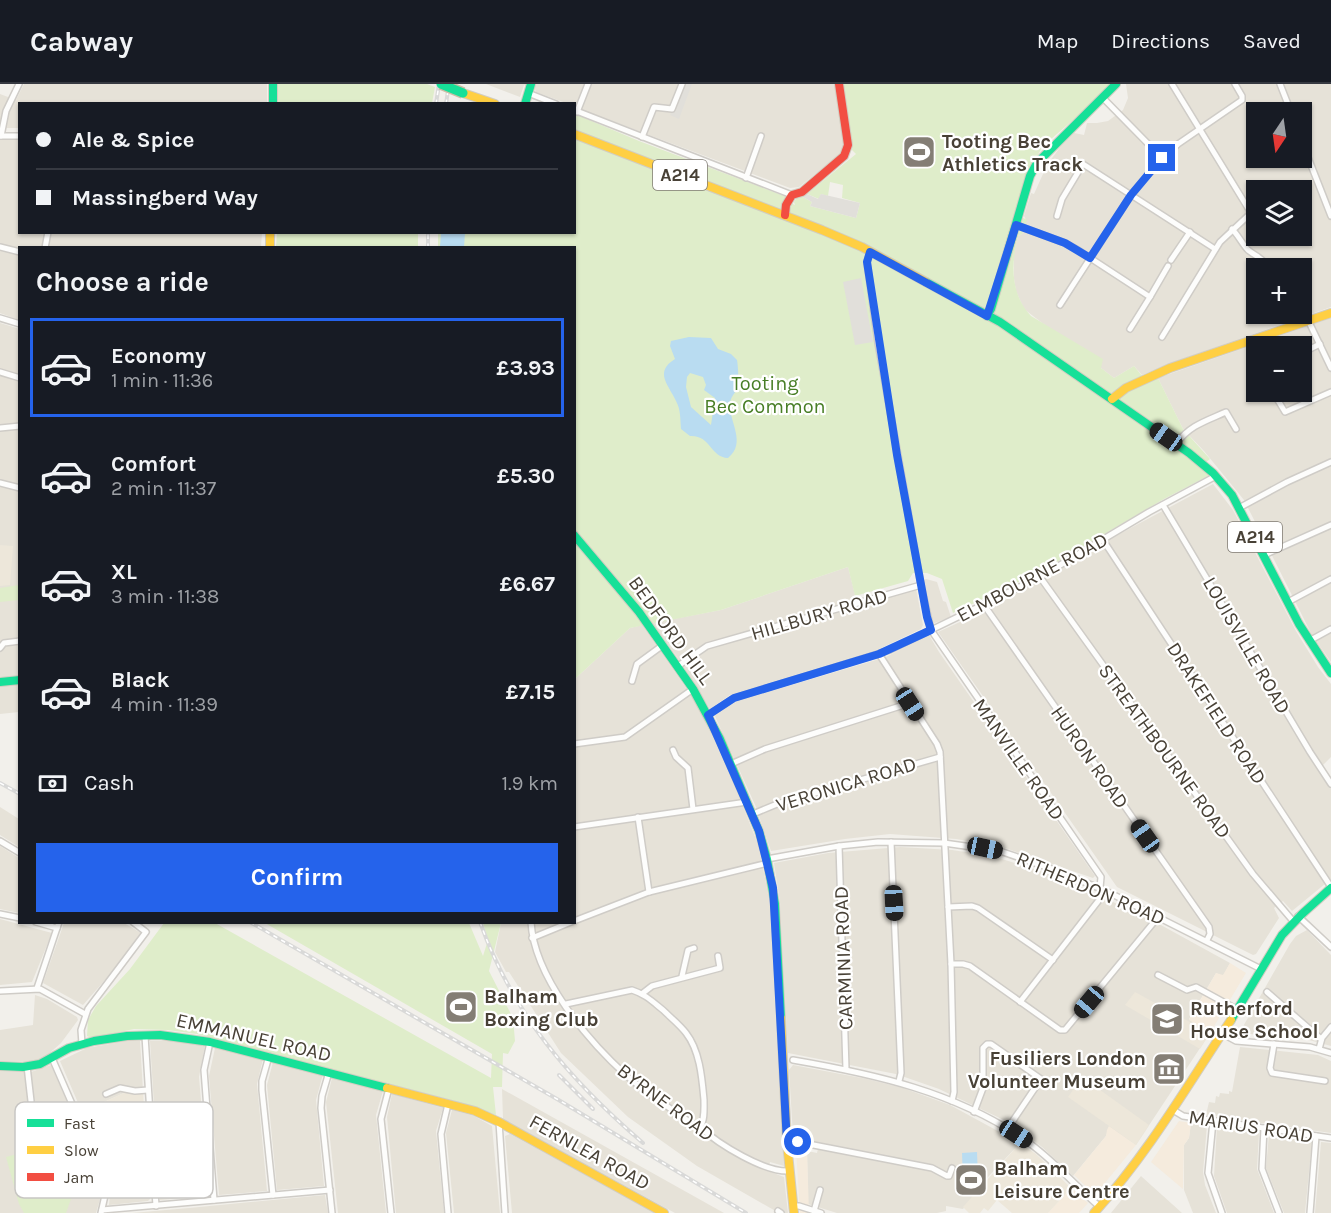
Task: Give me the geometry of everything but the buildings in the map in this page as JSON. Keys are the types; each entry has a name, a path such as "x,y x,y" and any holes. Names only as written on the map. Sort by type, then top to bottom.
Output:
{"main road":[{"path":"273,84 273,102"},
{"path":"441,84 489,102"},
{"path":"785,215 786,205 792,195 802,192 847,151 839,84"},
{"path":"987,316 1030,177 1037,163 1042,155 1116,84"},
{"name":"A214","path":"576,135 852,242 1024,338 1176,444 1216,476 1232,495 1309,642 1331,673"},
{"path":"1312,319 1331,313"},
{"path":"1262,336 1297,324"},
{"path":"1112,399 1119,392 1158,373 1246,342"},
{"name":"BEDFORD HILL","path":"576,537 635,607 693,689 708,715 753,814 768,861 776,911 787,1143 794,1210"},
{"path":"0,682 18,680"},
{"path":"1097,1210 1133,1167 1173,1110 1223,1034 1275,944 1296,918 1331,887"},
{"name":"EMMANUEL ROAD","path":"0,1066 39,1065 68,1048 115,1038 174,1036 269,1056 475,1111 499,1122"},
{"name":"FERNLEA ROAD","path":"499,1122 658,1212"}],"street":[{"path":"18,136 1,136 6,111 19,84"},
{"path":"588,84 576,111 792,195"},
{"path":"642,137 654,107 672,109 682,84"},
{"path":"1172,84 1246,200"},
{"path":"1060,305 1131,195 1162,158 1200,128 1242,100 1235,84"},
{"path":"1280,84 1287,102"},
{"path":"529,88 553,102"},
{"path":"1103,98 1162,158"},
{"path":"746,178 761,136"},
{"path":"1057,216 1062,198 1083,164 1215,249"},
{"path":"1312,168 1331,216"},
{"path":"1162,337 1215,249 1232,229 1246,218"},
{"path":"1016,225 1065,243 1150,297"},
{"path":"1232,229 1247,249 1260,258"},
{"path":"1130,329 1190,232"},
{"path":"0,248 18,252"},
{"path":"870,252 867,262 871,298 908,519 931,630"},
{"path":"0,318 18,323"},
{"path":"1310,324 1331,368"},
{"path":"1312,348 1320,344"},
{"path":"0,372 18,377"},
{"path":"1312,400 1331,392"},
{"path":"1279,402 1285,412 1308,402"},
{"path":"1176,444 1192,427 1226,412 1236,429"},
{"path":"0,428 18,426"},
{"path":"1239,508 1331,462"},
{"name":"ELMBOURNE ROAD","path":"708,715 734,698 879,654 931,630 1040,577 1216,476"},
{"path":"0,483 18,488"},
{"name":"LOUISVILLE ROAD","path":"1163,505 1304,743 1331,784"},
{"path":"1264,555 1331,525"},
{"name":"DRAKEFIELD ROAD","path":"1103,540 1331,887"},
{"name":"STREATHBOURNE ROAD","path":"1040,577 1253,874 1296,918 1331,947"},
{"path":"1288,602 1331,579"},
{"name":"HILLBURY ROAD","path":"678,666 707,646 921,585"},
{"name":"HURON ROAD","path":"984,605 1209,927 1210,934 1207,940"},
{"path":"1309,642 1331,629"},
{"name":"MANVILLE ROAD","path":"931,630 1101,877 1103,890"},
{"path":"0,648 4,643 18,641"},
{"path":"632,681 637,664 663,645"},
{"path":"879,654 937,744 940,756 951,964 954,1092 952,1101"},
{"path":"576,744 624,736 693,689"},
{"path":"731,764 765,749 910,704"},
{"path":"673,750 676,757 688,768 693,809"},
{"name":"VERONICA ROAD","path":"753,814 777,804 940,756"},
{"path":"576,827 747,802"},
{"path":"638,818 649,892"},
{"path":"0,841 18,852"},
{"path":"891,842 901,1074 899,1082"},
{"name":"RITHERDON ROAD","path":"576,921 649,892 768,861 839,846 891,842 944,843 1000,851 1046,866 1159,916 1261,969"},
{"name":"CARMINIA ROAD","path":"839,846 846,1069"},
{"path":"1020,1002 1103,890"},
{"path":"948,907 978,908 1053,960"},
{"path":"0,914 18,918"},
{"path":"951,964 970,966 1060,1030 1065,1030 1159,916"},
{"path":"82,1044 81,1030 85,1014 147,931 136,924"},
{"name":"BYRNE ROAD","path":"531,924 532,938 539,958 566,1004 588,1036 628,1078 734,1151 764,1166 790,1172"},
{"name":"RITHERDON ROAD","path":"532,938 568,924"},
{"path":"37,988 58,925"},
{"path":"682,976 688,950 694,948"},
{"path":"643,993 652,986 682,976 720,968 718,956"},
{"path":"1158,975 1188,990 1196,987 1239,1007"},
{"path":"0,991 37,988 85,1014"},
{"path":"566,1004 632,990 643,993 687,1034 693,1046 703,1081 704,1114 700,1127"},
{"path":"1268,992 1321,1039"},
{"path":"1318,1049 1321,1039 1331,1027"},
{"path":"1223,1034 1236,1041 1318,1049 1331,1053"},
{"path":"145,1036 149,1102"},
{"path":"206,1102 204,1070 210,1042"},
{"path":"974,1112 983,1088 983,1048 985,1044 991,1044 1041,1079 1008,1128"},
{"path":"1274,1044 1270,1068 1272,1073 1324,1081"},
{"path":"269,1056 262,1081 273,1195"},
{"path":"52,1058 72,1102"},
{"path":"793,1059 899,1082 952,1101 1008,1128 1036,1148 1097,1210"},
{"path":"27,1066 31,1101"},
{"path":"329,1072 321,1105 332,1213"},
{"path":"106,1094 120,1088 135,1091 148,1090"},
{"path":"389,1088 381,1119 391,1213"},
{"path":"448,1104 441,1134 448,1213"},
{"name":"MARIUS ROAD","path":"1173,1110 1183,1116 1331,1138"},
{"path":"1213,1120 1208,1173 1222,1213"},
{"path":"499,1122 505,1213"},
{"path":"1264,1128 1262,1168 1279,1213"},
{"path":"1310,1213 1316,1136"},
{"path":"787,1143 798,1142 932,1168 947,1176 952,1168"},
{"path":"213,1187 214,1200"},
{"path":"101,1211 330,1190"},
{"path":"814,1211 820,1190"},
{"path":"155,1198 156,1206"},
{"path":"794,1210 799,1206 821,1213"}],"shaded area":[{"path":"24,84 267,84 267,102 18,102 18,128 0,128 0,94 16,100"},
{"path":"486,84 835,84 844,145 839,155 799,187 790,188 576,107 576,102 563,102 524,85 520,97"},
{"path":"682,84 692,84 679,119 670,115"},
{"path":"1126,84 1331,84 1331,307 1312,314 1312,258 1246,258 1246,324 1282,324 1142,375 1134,366 1114,378 1024,309 1016,291 1012,258 1018,236 1022,234 1026,220 1024,216 1031,193 1034,194 1047,165 1074,133 1084,135 1087,123 1108,121 1123,110 1128,98"},
{"path":"0,140 18,140 18,234 262,234 261,246 18,246 18,320 0,313"},
{"path":"807,194 818,199 821,194 860,203 856,218 810,206 812,202 801,196"},
{"path":"861,278 873,342 855,345 843,282"},
{"path":"1331,318 1331,662 1312,635 1244,500 1183,429 1158,378 1246,347 1246,402 1312,402 1312,336 1279,336"},
{"path":"0,323 18,328 18,712 0,714"},
{"path":"1213,484 1233,510 1296,631 1331,684 1331,757 1318,770 1331,789 1331,879 1292,911 1283,901 1274,908 1279,918 1256,954 1253,955 1117,887 938,632 993,607 1112,538"},
{"path":"0,545 13,546 10,585 0,586"},
{"path":"848,567 858,606 916,588 923,625 921,629 879,649 730,695 710,709 680,661 652,623 721,610"},
{"path":"924,580 937,582 951,617 932,624"},
{"path":"642,625 695,701 721,751 759,847 770,905 784,1166 770,1162 768,1171 784,1177 788,1213 779,1213 697,1166 628,1117 561,1053 495,952 501,924 576,924 576,678 630,628"},
{"path":"929,635 1095,876 1093,878 1002,847 956,839 890,834 771,851 756,807 714,714 738,701 886,657"},
{"path":"0,807 18,818 18,846 0,835"},
{"path":"0,846 18,857 18,913 0,909"},
{"path":"900,847 952,850 992,856 1053,875 1159,924 1230,963 1223,976 1216,973 1189,1019 1210,1033 1136,1145 1109,1127 1106,1136 1073,1176 1042,1147 1008,1122 939,1089 896,1074 788,1053 780,902 774,863 828,853"},
{"path":"0,919 52,933 32,982 0,985"},
{"path":"64,924 126,924 141,933 119,964 83,1005 43,983"},
{"path":"1307,930 1331,955 1331,1046 1309,1040 1241,1033 1290,944 1296,936"},
{"path":"1230,963 1246,973 1210,1033 1189,1020 1216,973 1223,975"},
{"name":"Rutherford House School","path":"1135,992 1210,1033 1200,1049 1125,1005"},
{"path":"35,995 47,999 77,1017 78,1020 61,1043 45,1057 30,1062 0,1061 0,1030 33,1025"},
{"path":"140,1041 143,1091 126,1092 104,1102 78,1102 60,1061 87,1048"},
{"path":"150,1041 178,1041 205,1045 199,1077 201,1102 154,1102"},
{"path":"1240,1047 1318,1055 1331,1061 1331,1133 1206,1115 1209,1102 1215,1103 1216,1096 1219,1097 1220,1093 1232,1092"},
{"path":"215,1048 263,1059 257,1084 267,1191 219,1195 213,1102 209,1076"},
{"path":"273,1062 323,1074 316,1100 324,1186 277,1190 267,1085"},
{"path":"51,1065 67,1102 15,1102 15,1198 100,1198 96,1213 0,1213 0,1071 31,1072"},
{"path":"793,1065 903,1088 950,1105 1020,1143 988,1177 963,1209 946,1206 946,1211 937,1213 837,1213 808,1204 807,1151 817,1153 819,1144 796,1139 793,1136 789,1070"},
{"path":"1082,1077 1149,1125 1136,1145 1068,1097"},
{"path":"332,1078 383,1091 376,1115 386,1213 338,1213 326,1102"},
{"path":"502,1089 724,1213 675,1213 503,1119"},
{"path":"143,1091 144,1102 104,1102 126,1092"},
{"path":"392,1094 443,1108 436,1131 444,1213 396,1213 387,1117"},
{"path":"452,1110 474,1116 492,1126 500,1213 454,1213 446,1133"},
{"path":"1179,1121 1191,1123 1189,1138 1184,1145 1183,1189 1151,1162"},
{"path":"1191,1123 1207,1125 1203,1172 1205,1185 1216,1213 1193,1213 1184,1190 1184,1145 1189,1138"},
{"path":"1109,1126 1136,1145 1095,1195 1074,1175 1106,1136"},
{"path":"1217,1127 1259,1133 1257,1169 1274,1213 1227,1213 1214,1176"},
{"path":"510,1134 655,1213 512,1213 505,1136"},
{"path":"1269,1134 1312,1141 1305,1213 1284,1213 1266,1168"},
{"path":"1321,1142 1331,1143 1331,1213 1315,1213"},
{"path":"1020,1143 1036,1154 1071,1188 1048,1213 1012,1213 997,1200 988,1211 984,1208 980,1213 969,1213 963,1207"},
{"path":"796,1149 807,1151 809,1213 800,1213"},
{"path":"1142,1177 1182,1213 1111,1213"},
{"path":"1071,1188 1088,1203 1079,1213 1048,1213"},
{"path":"325,1195 328,1213 132,1213 189,1208"},
{"path":"110,1198 150,1198 148,1201 109,1205"},
{"path":"160,1198 184,1198 160,1200"}],"green space":[{"path":"278,84 427,84 435,87 432,102 278,102"},
{"name":"Tooting Bec Common","path":"842,84 1110,84 1042,147 1029,173 1016,214 1027,220 1022,234 1018,236 1014,257 1016,288 1019,298 1031,316 1103,359 1101,368 1114,378 1134,366 1147,382 1158,378 1183,429 1210,459 1200,467 1210,475 1164,499 1038,573 953,613 942,579 927,573 913,573 908,581 855,596 848,567 721,610 630,628 576,678 576,246 438,246 438,234 576,234 576,114 787,197 786,201 795,205 797,197 801,196 812,202 810,206 856,218 860,203 842,198 843,185 830,182 828,196 821,194 819,199 807,194 856,154 852,150"},
{"path":"277,234 418,234 418,246 276,246"},
{"path":"18,585 18,600 0,602 0,588"},
{"path":"163,924 217,924 491,1078 492,1054 267,924 469,924 483,956 488,940 483,924 501,924 489,971 513,1018 515,1041 508,1054 503,1053 502,1087 493,1087 496,1115 455,1101 197,1034 134,1029 91,1038 87,1036 88,1020 96,1006 130,969"},
{"path":"15,1155 15,1190 6,1157"},
{"path":"17,1198 71,1199 66,1213 24,1213"}],"water":[{"path":"441,234 465,234 464,246 440,246"},
{"path":"689,337 711,338 718,349 731,354 737,360 738,387 732,397 730,411 737,439 734,452 728,458 717,454 707,442 690,436 681,429 679,408 664,374 665,369 675,359 670,346 671,341","holes":["690,373 703,377 706,385 704,390 715,398 711,425 691,407 686,387"]},
{"path":"977,1152 978,1179 963,1180 962,1153"}],"railway":[{"path":"436,102 439,84"},
{"path":"446,102 449,84"},
{"path":"428,234 428,246"},
{"path":"0,783 18,793"},
{"path":"253,924 557,1099 746,1213"},
{"path":"481,924 493,956 509,987 546,1044 591,1095 643,1143"},
{"path":"559,1075 593,1109"}],"traffic: fast":[{"path":"273,84 273,102"},
{"path":"441,84 463,93"},
{"path":"526,102 531,84"},
{"path":"987,316 1030,176 1037,163 1116,84"},
{"path":"926,282 1000,322 1189,453 1213,473 1232,495 1299,624 1331,673"},
{"path":"576,537 639,612 693,689 720,739 759,831 767,859 775,904 781,1018"},
{"path":"0,682 18,680"},
{"path":"1231,1020 1282,935 1331,888"},
{"path":"0,1066 23,1067 40,1064 69,1048 94,1041 127,1036 160,1035 210,1042 387,1088"}],"traffic: slow":[{"path":"463,93 489,102"},
{"path":"576,135 822,230 862,247 926,282"},
{"path":"270,234 270,246"},
{"path":"1112,399 1126,388 1170,368 1331,313"},
{"path":"781,1018 787,1143 794,1213"},
{"path":"1094,1213 1132,1167 1183,1095 1231,1020"},
{"path":"387,1088 475,1111 664,1213"}],"traffic: jam":[{"path":"785,215 786,205 792,195 802,192 844,156 848,145 839,84"}],"place":[{"name":"Tooting Bec Athletics Track","path":"919,152"},
{"name":"Balham Boxing Club","path":"461,1007"},
{"name":"Rutherford House School","path":"1167,1019"},
{"name":"Fusiliers London Volunteer Museum","path":"1169,1069"},
{"name":"Balham Leisure Centre","path":"971,1180"}],"route":[{"path":"798,1142 787,1143 776,911 767,859 753,814 708,715 734,698 879,654 931,630 928,625 908,519 878,343 868,257 870,252 987,316 1016,225 1065,243 1090,258 1131,195 1162,158"}]}
